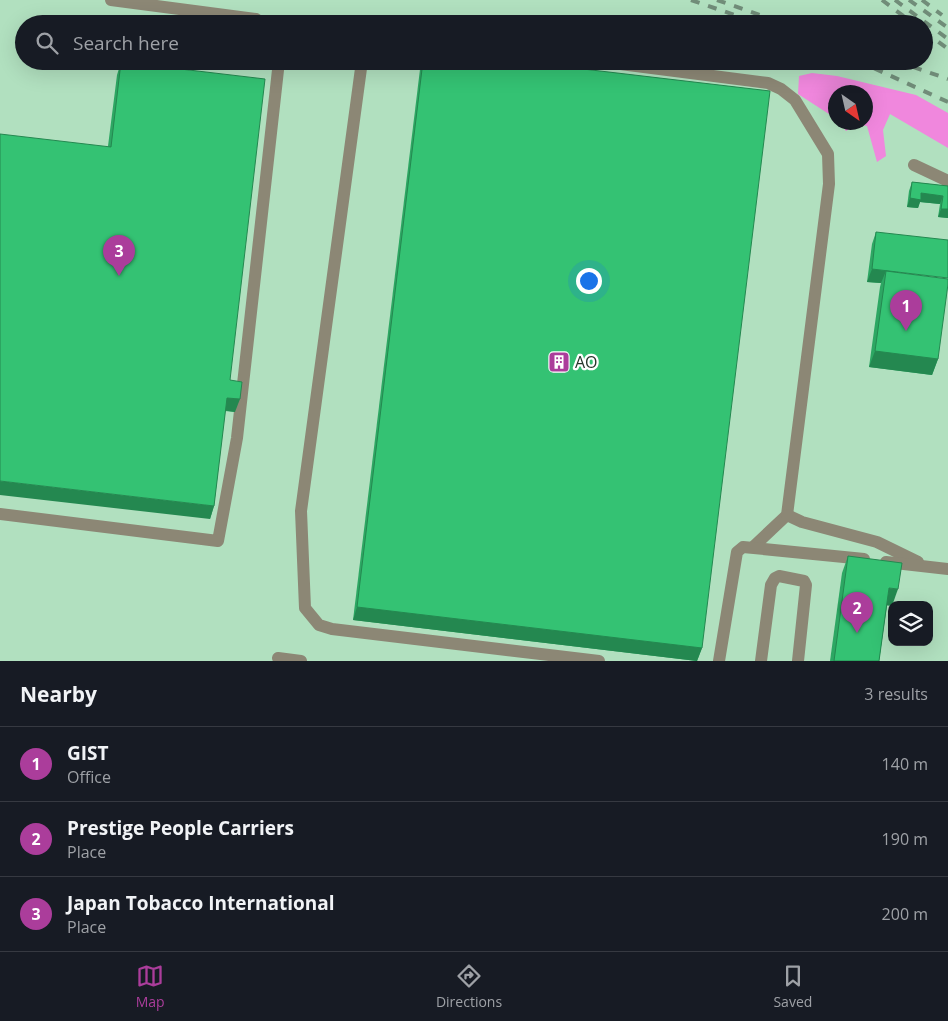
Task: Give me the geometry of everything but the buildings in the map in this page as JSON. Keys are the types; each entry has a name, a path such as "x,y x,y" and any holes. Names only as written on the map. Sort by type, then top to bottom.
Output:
{"lane":[{"path":"111,0 225,15"},
{"path":"0,514 218,542 237,438 278,70"},
{"path":"361,70 301,511 305,608 319,625 332,629 599,661"},
{"path":"666,70 768,83 782,88 796,100 828,154 829,184 787,515 753,547"},
{"path":"914,164 948,181"},
{"path":"787,515 802,522 877,542 927,566"},
{"path":"720,661 737,552 743,546 948,569"},
{"path":"761,661 771,585 775,578 779,576 804,581 806,585 798,661"},
{"path":"278,658 301,661"}],"shaded area":[{"path":"0,0 948,0 948,661 0,661"},
{"path":"812,73 837,76 916,95 948,113 948,148 890,114 883,130 886,156 877,162 868,130 873,130 873,85 828,85 828,113 798,94 799,76"}],"railway":[{"path":"691,0 735,15"},
{"path":"717,0 760,15"},
{"path":"882,0 902,15"},
{"path":"895,0 915,15"},
{"path":"909,0 930,15"},
{"path":"922,0 942,15"},
{"path":"933,17 948,28"},
{"path":"933,28 948,39"},
{"path":"933,38 948,49"},
{"path":"878,70 948,102"},
{"path":"922,70 948,79"}],"place":[{"name":"Japan Tobacco International","path":"119,276"},
{"name":"GIST","path":"906,331"},
{"name":"AO","path":"559,362"},
{"name":"Prestige People Carriers","path":"857,633"}]}
